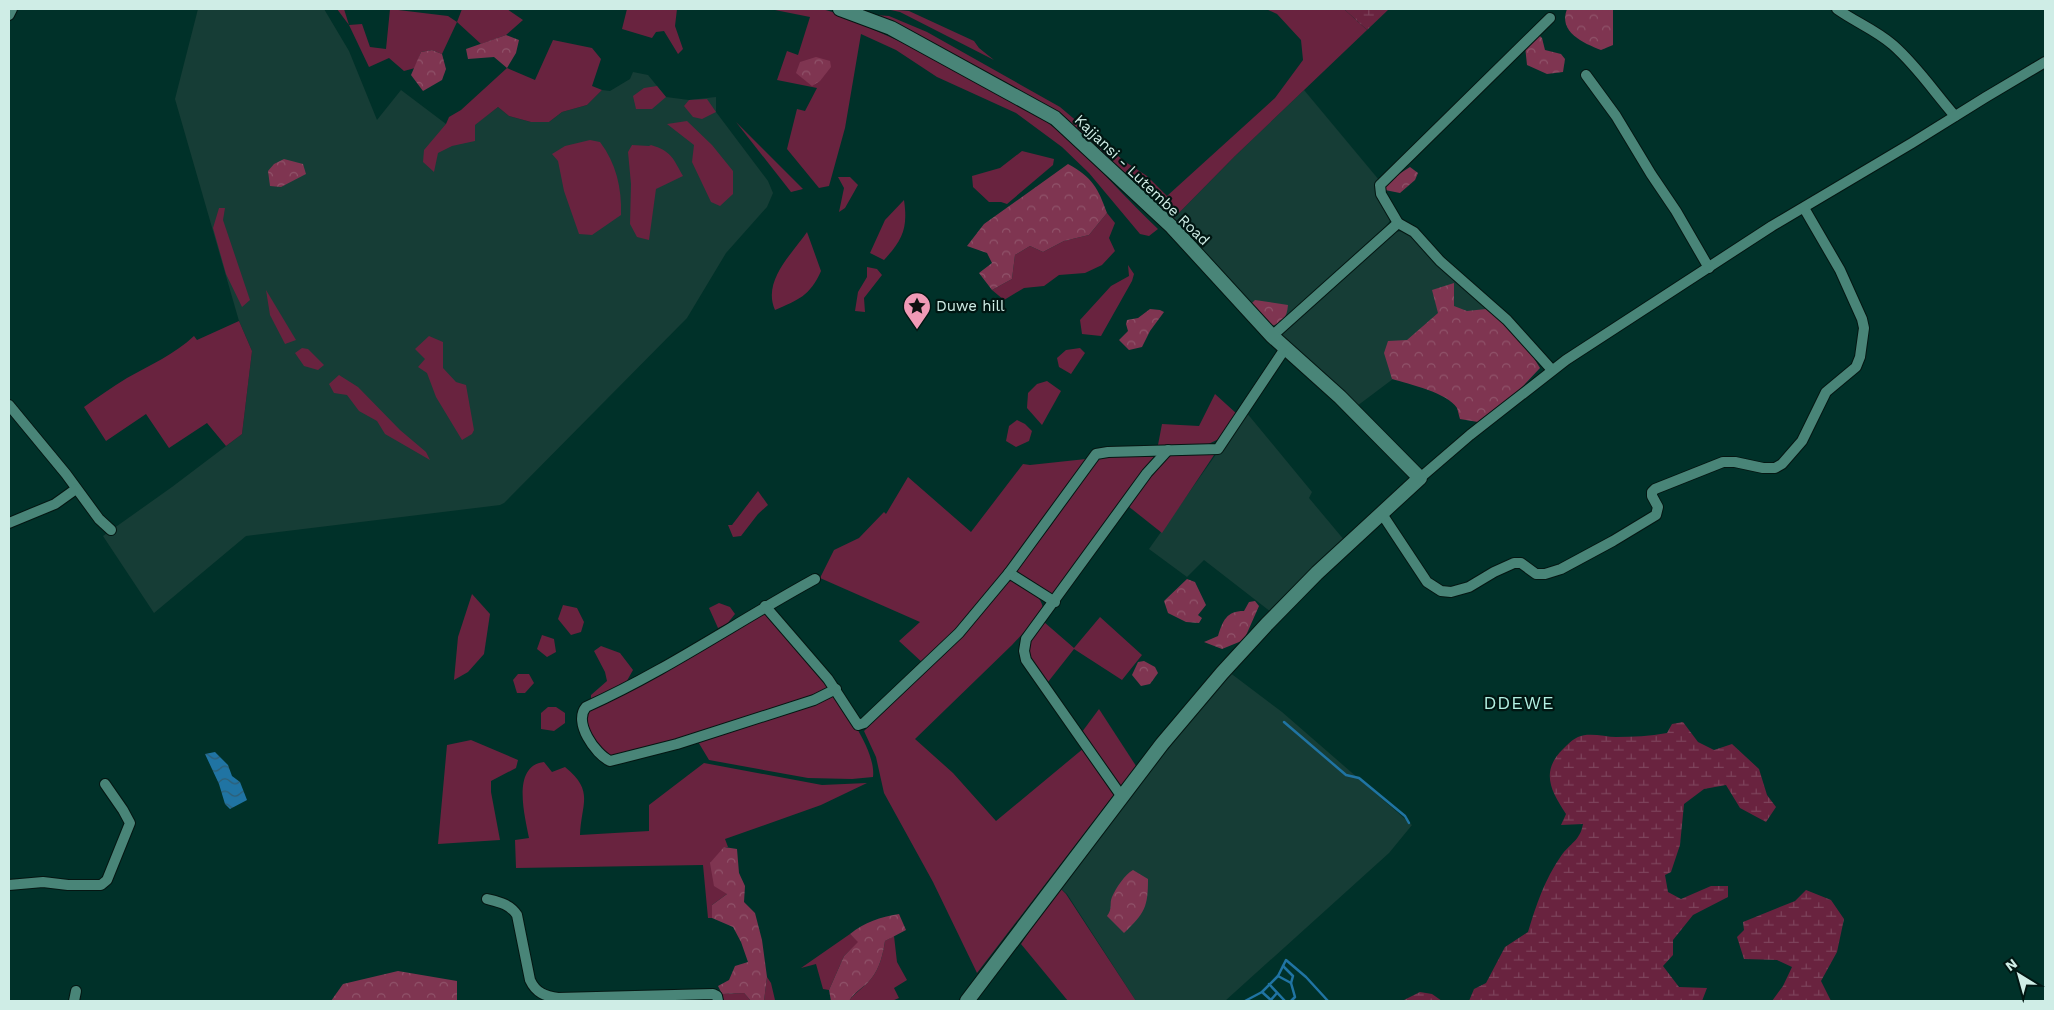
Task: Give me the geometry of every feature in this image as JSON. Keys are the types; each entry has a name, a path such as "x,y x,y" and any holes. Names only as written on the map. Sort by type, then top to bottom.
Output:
{"street":[{"path":"9,15 12,9"},
{"name":"Kajjansi - Lutembe Road","path":"840,9 891,28 1055,118 1172,227 1272,336 1340,397 1420,478"},
{"path":"1837,9 1868,27 1891,44 1914,65 1955,116"},
{"path":"1550,18 1380,185 1381,194 1398,223 1414,232 1440,261 1507,320 1552,370"},
{"path":"967,1001 1178,724 1242,650 1318,573 1420,478 1470,435 1552,370 1623,322 1804,208 2045,62"},
{"path":"1586,75 1616,116 1676,211 1709,268"},
{"path":"1382,514 1427,582 1441,591 1451,592 1469,587 1514,563 1521,563 1536,574 1545,574 1561,569 1656,515 1658,507 1652,496 1652,492 1655,489 1723,462 1735,462 1763,468 1775,468 1782,464 1802,441 1826,392 1856,367 1860,358 1864,328 1855,302 1840,270 1804,208"},
{"path":"1272,336 1398,223"},
{"path":"765,606 836,689 858,725 864,723 941,652 1009,574 1096,454 1218,449 1286,348"},
{"path":"9,405 111,530"},
{"path":"1122,797 1026,660 1024,650 1026,639 1055,602 1147,473 1168,450"},
{"path":"9,523 55,504 76,489"},
{"path":"1009,574 1055,602"},
{"path":"815,579 765,606 621,692 586,707 583,711 582,721 590,743 598,754 610,761 629,757 814,700 836,689"},
{"path":"9,885 43,882 97,886 107,880 130,823 105,784"},
{"path":"487,899 507,905 517,915 530,980 534,989 544,996 558,998 713,994 718,1001"}],"shaded area":[{"path":"198,9 324,9 349,51 377,120 401,90 446,124 475,140 474,125 498,107 509,116 531,122 549,122 562,112 587,105 602,90 610,91 630,79 633,72 648,75 666,97 689,100 716,97 716,112 768,181 773,193 767,207 726,253 687,318 504,503 246,536 154,613 103,536 242,434 252,351 239,321 175,99"},
{"path":"1304,90 1379,180 1392,218 1377,238 1274,328 1170,222"},
{"path":"1394,232 1410,232 1486,309 1357,406 1344,391 1277,335"},
{"path":"1246,412 1312,492 1309,498 1345,541 1271,612 1204,560 1187,577 1149,549"},
{"path":"1229,672 1282,712 1412,825 1389,853 1225,1001 1136,1001 1067,894 1059,887"}],"green space":[{"path":"337,9 344,9 349,25"},
{"path":"390,9 448,16 457,22 442,54 432,50 421,52 415,68 404,71 389,58 369,67 349,25 362,24 370,47 386,49"},
{"path":"462,9 507,9 523,20 506,35 481,44 457,22"},
{"path":"627,9 677,9 675,26 683,49 678,54 664,31 656,32 652,38 622,29"},
{"path":"770,9 822,9 836,13 899,41 1039,116 1071,142 1158,229 1149,236 1140,234 1089,173 1062,147 1016,113 937,77 896,50 861,34 845,128 829,186 819,188 787,149 797,109 805,111 817,88 777,80 787,51 798,55 810,17"},
{"path":"886,9 909,11 974,41 979,48 994,60 900,12"},
{"path":"1266,9 1344,9 1367,30 1235,156 1170,222 1066,120 875,15 889,16 927,32 1060,107 1124,161 1147,176 1167,196 1275,98 1303,60 1301,40 1277,14"},
{"path":"1344,9 1389,9 1367,30"},
{"path":"1567,9 1613,9 1613,45 1601,50 1574,36 1566,24"},
{"path":"506,35 519,40 516,53 507,68 494,57 468,59 466,49"},
{"path":"1539,35 1542,38 1545,50 1561,54 1565,59 1563,72 1547,74 1527,65 1525,46"},
{"path":"553,40 592,48 601,59 592,86 602,90 587,105 562,112 549,122 531,122 509,116 498,107 475,125 475,141 452,146 438,153 434,172 423,162 424,150 446,124 449,117 461,110 507,68 535,80"},
{"path":"432,50 442,54 446,69 442,80 423,91 411,75 421,52"},
{"path":"816,57 830,61 831,67 820,81 812,86 796,73 800,62"},
{"path":"657,86 666,97 652,109 636,109 633,96 644,88"},
{"path":"707,99 716,112 702,119 693,117 684,106 689,100"},
{"path":"687,121 712,145 733,171 733,194 720,206 711,202 692,162 694,145 667,124"},
{"path":"736,122 803,189 791,192"},
{"path":"590,140 600,142 610,158 617,176 621,205 621,215 592,235 579,234 564,191 558,161 552,154 565,146"},
{"path":"632,145 651,145 663,150 674,160 683,176 656,189 649,240 637,237 630,224 631,184 628,152"},
{"path":"1022,151 1054,159 1053,165 1007,204 989,202 973,187 972,176 1000,168"},
{"path":"284,159 303,164 306,174 281,187 270,186 268,171 274,164"},
{"path":"1068,164 1094,184 1107,213 1089,235 1064,241 1043,252 1030,246 1015,255 1012,279 992,290 979,273 992,263 987,253 967,246 984,224"},
{"path":"1410,167 1418,173 1415,180 1400,193 1385,190 1385,183"},
{"path":"838,177 850,177 858,185 845,208 839,212 844,188"},
{"path":"904,200 905,218 903,233 896,246 884,260 870,253 885,220"},
{"path":"219,208 225,208 223,220 250,300 242,307 226,274 213,228"},
{"path":"1107,213 1115,223 1109,238 1115,251 1102,265 1085,273 1059,275 1044,286 1024,288 1004,300 992,290 1012,279 1015,255 1030,246 1043,252 1064,241 1089,235"},
{"path":"807,232 821,271 808,292 775,310 772,289 775,278"},
{"path":"1128,265 1134,274 1132,281 1101,336 1082,334 1080,320 1111,286 1129,276"},
{"path":"867,267 877,269 882,275 864,298 865,312 855,311 858,292 867,277"},
{"path":"1454,283 1454,306 1467,311 1486,309 1513,328 1540,368 1510,400 1478,422 1460,419 1457,408 1437,394 1418,386 1392,379 1384,353 1388,341 1407,340 1438,313 1432,290"},
{"path":"266,290 296,340 285,344 270,315"},
{"path":"1255,300 1288,305 1287,313 1279,323 1271,326 1251,304"},
{"path":"1150,309 1164,312 1150,331 1142,347 1129,350 1119,340 1128,331 1127,320 1138,318"},
{"path":"239,321 252,351 242,434 226,446 207,423 169,448 146,414 106,441 84,407 121,381 171,354 194,336 197,340"},
{"path":"429,336 443,342 443,368 456,382 466,385 474,430 472,434 462,440 436,397 427,373 418,367 425,359 415,349"},
{"path":"302,348 308,349 324,365 318,370 304,366 295,353"},
{"path":"1080,348 1085,353 1071,374 1059,367 1057,358 1066,350"},
{"path":"339,375 358,387 400,430 426,452 430,460 385,434 377,421 359,411 347,395 334,393 329,384"},
{"path":"1047,381 1061,391 1042,425 1027,408 1028,393 1037,384"},
{"path":"1215,394 1237,414 1221,438 1202,447 1158,445 1162,424 1199,426"},
{"path":"1017,420 1025,424 1032,431 1029,441 1016,447 1006,441 1009,426"},
{"path":"1216,452 1162,533 1128,506 1167,455"},
{"path":"1104,456 1157,457 1052,594 1018,574 1016,570 1050,527 1095,462"},
{"path":"1086,459 1088,461 971,615 924,664 899,641 920,622 820,578 834,550 859,538 884,512 886,514 908,477 971,532 1023,464 1030,465"},
{"path":"758,491 768,505 758,514 741,536 733,537 728,525 732,525"},
{"path":"1187,579 1195,582 1206,605 1198,615 1202,618 1199,623 1186,622 1168,613 1164,601"},
{"path":"1014,580 1029,589 1041,601 1043,612 1012,645 915,739 953,773 996,821 1084,748 1115,793 977,973 933,882 884,793 876,757 864,731 947,652 1005,583"},
{"path":"472,594 490,614 484,654 468,672 454,680 458,637"},
{"path":"1255,601 1259,606 1244,640 1222,649 1204,642 1218,636 1224,621 1229,615 1238,611 1244,611 1249,602"},
{"path":"719,603 730,607 735,614 727,624 718,628 709,608"},
{"path":"563,605 577,608 584,622 581,632 571,635 558,619"},
{"path":"764,614 772,617 832,688 683,739 612,758 604,754 588,734 586,713 590,710 619,697"},
{"path":"1100,617 1142,655 1122,680 1074,649 1048,682 1030,656 1029,644 1034,634 1044,622 1074,648"},
{"path":"542,635 554,639 556,652 547,657 537,649"},
{"path":"601,646 620,653 633,670 624,686 591,700 591,695 607,681 605,672 594,651"},
{"path":"1144,661 1155,667 1158,673 1150,684 1141,686 1132,675 1138,662"},
{"path":"518,674 529,674 534,683 525,693 517,693 513,680"},
{"path":"834,693 866,745 873,767 873,777 852,779 808,778 709,760 697,740"},
{"path":"548,707 556,707 565,713 565,723 554,731 541,729 541,713"},
{"path":"1099,709 1138,769 1122,788 1118,786 1082,732"},
{"path":"1683,722 1698,742 1714,750 1732,744 1759,769 1767,795 1776,807 1766,822 1740,808 1726,785 1704,789 1684,804 1680,845 1671,872 1665,875 1668,892 1681,899 1711,886 1728,886 1728,897 1693,915 1673,940 1673,955 1663,966 1679,987 1707,988 1702,1001 1469,1001 1474,989 1486,983 1505,947 1528,932 1550,874 1561,856 1582,830 1583,824 1561,825 1566,814 1552,789 1550,781 1552,766 1556,757 1570,742 1582,736 1622,737 1661,734 1667,733 1672,724"},
{"path":"471,740 518,760 516,768 491,781 491,792 500,840 438,844 447,745"},
{"path":"544,762 552,772 565,767 580,783 584,798 580,835 649,831 649,805 704,763 822,785 867,783 821,805 725,839 728,847 724,847 727,894 712,905 712,918 708,918 703,865 516,868 515,840 529,838 523,805 524,782 527,772 534,766"},
{"path":"724,847 737,849 739,873 745,886 744,902 755,913 762,940 767,977 764,1001 751,1001 744,993 722,994 718,986 729,980 735,966 748,962 733,927 712,918 712,905 727,894 714,886 710,863"},
{"path":"1133,870 1148,879 1146,903 1141,915 1124,933 1107,916 1110,911 1112,897 1124,878"},
{"path":"1059,887 1066,894 1136,1001 1068,1001 1021,944"},
{"path":"1806,890 1831,900 1844,919 1837,952 1821,981 1831,1001 1772,1001 1783,986 1792,967 1777,960 1744,959 1737,937 1744,930 1743,922 1795,901"},
{"path":"899,914 906,930 885,941 879,966 871,979 849,1001 831,1001 829,990 844,956 858,942 850,934 861,926 873,921"},
{"path":"850,934 859,942 844,956 829,990 823,989 816,964 801,968"},
{"path":"894,936 897,962 907,980 894,988 899,998 892,1001 849,1001 874,975 881,961 885,941"},
{"path":"398,971 457,981 457,1001 331,1001 343,984"},
{"path":"767,977 771,983 775,1000 778,1001 764,1001"},
{"path":"1420,992 1432,994 1442,1001 1402,1001"},
{"path":"744,993 751,1001 723,1001 722,994"}],"water":[{"path":"215,752 228,765 232,776 240,782 247,800 230,809 225,804 219,784 205,754"}],"waterway":[{"path":"1284,722 1346,775 1359,778 1405,816 1409,823"},
{"path":"1245,1001 1262,992 1278,976 1286,960 1306,977 1328,1001"},
{"path":"1283,966 1293,976 1291,983"},
{"path":"1278,976 1291,983 1295,997 1291,1001"},
{"path":"1269,984 1285,1001"},
{"path":"1262,992 1272,1001"},
{"path":"1270,1001 1277,993"}],"place":[{"name":"Duwe hill","path":"917,330"}],"district":[{"name":"DDEWE","path":"1519,703"}]}
